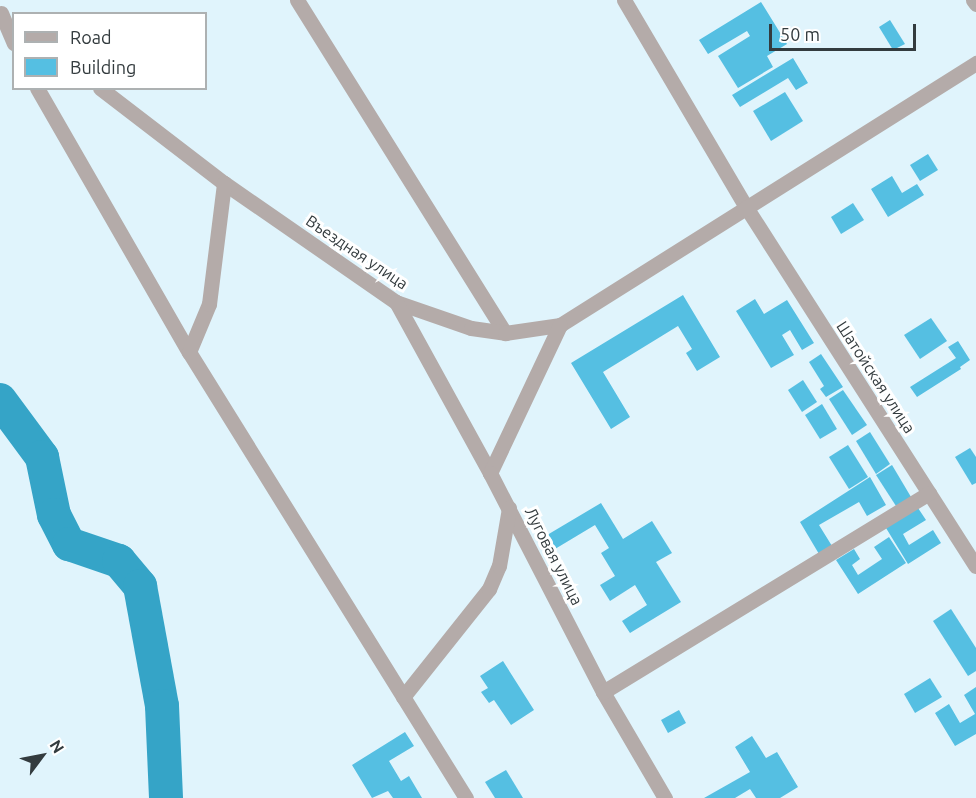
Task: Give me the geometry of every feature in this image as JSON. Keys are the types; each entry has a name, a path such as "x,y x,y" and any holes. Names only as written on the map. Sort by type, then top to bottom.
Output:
{"street":[{"path":"297,0 506,333"},
{"name":"Шатойская улица","path":"624,0 746,207 976,566"},
{"path":"973,0 976,4"},
{"path":"5,16 12,37"},
{"name":"Въездная улица","path":"103,90 224,183 396,302 471,328 506,333 560,325 976,63"},
{"path":"38,90 189,352 466,798"},
{"path":"189,352 209,304 217,260 224,183"},
{"name":"Луговая улица","path":"396,302 509,508 603,692 665,798"},
{"path":"490,473 560,325"},
{"path":"603,692 929,493"},
{"path":"403,697 489,589 500,566 509,508"}],"building":[{"path":"761,2 787,44 767,56 773,67 738,88 718,56 750,36 747,31 708,54 699,40"},
{"path":"890,20 905,44 893,50 879,27"},
{"path":"793,58 808,83 796,90 788,78 740,107 732,95"},
{"path":"785,92 803,121 771,141 753,111"},
{"path":"928,154 938,170 920,181 910,165"},
{"path":"892,176 902,193 917,184 924,195 888,217 871,189"},
{"path":"853,203 864,220 841,234 831,217"},
{"path":"683,295 720,357 697,371 686,353 692,349 678,326 603,372 630,417 611,429 571,363"},
{"path":"755,299 764,314 787,300 814,343 802,350 790,330 782,335 794,355 771,368 736,311"},
{"path":"931,318 947,341 920,359 904,335"},
{"path":"958,341 970,360 960,367 961,369 917,397 910,387 956,358 948,347"},
{"path":"821,354 843,387 826,397 820,389 824,386 809,362"},
{"path":"803,380 817,402 802,412 788,390"},
{"path":"843,390 867,425 852,435 829,399"},
{"path":"822,404 837,429 820,439 805,415"},
{"path":"870,432 890,464 876,474 856,441"},
{"path":"848,445 868,477 849,489 829,457"},
{"path":"970,448 976,457 976,483 972,485 955,457"},
{"path":"892,465 911,497 896,506 876,475"},
{"path":"870,477 886,505 867,516 859,502 819,525 832,546 819,554 800,522"},
{"path":"601,503 623,539 652,521 672,553 656,562 681,602 630,633 622,621 647,605 635,585 610,601 600,585 615,576 601,553 609,548 595,525 545,555 537,541"},
{"path":"918,508 926,520 903,534 909,545 933,530 941,543 908,564 886,528"},
{"path":"889,537 906,563 858,594 836,560 854,549 860,559 852,565 858,575 882,559 874,547"},
{"path":"951,609 976,648 976,671 968,676 933,621"},
{"path":"503,661 534,710 511,725 494,700 489,703 481,692 488,688 480,676"},
{"path":"930,678 942,697 915,713 904,694"},
{"path":"976,687 976,734 955,746 935,713 949,704 960,723 975,714 964,695"},
{"path":"679,710 686,723 668,733 661,720"},
{"path":"405,732 414,746 389,761 401,781 409,776 422,798 393,798 388,791 372,798 352,765"},
{"path":"752,736 766,758 777,752 798,787 780,798 756,798 750,789 735,798 704,798 750,772 735,747"},
{"path":"506,770 523,798 495,798 485,782"}],"waterway":[{"path":"0,400 42,457 54,515 69,544 119,561 140,586 162,706 166,798"}]}
